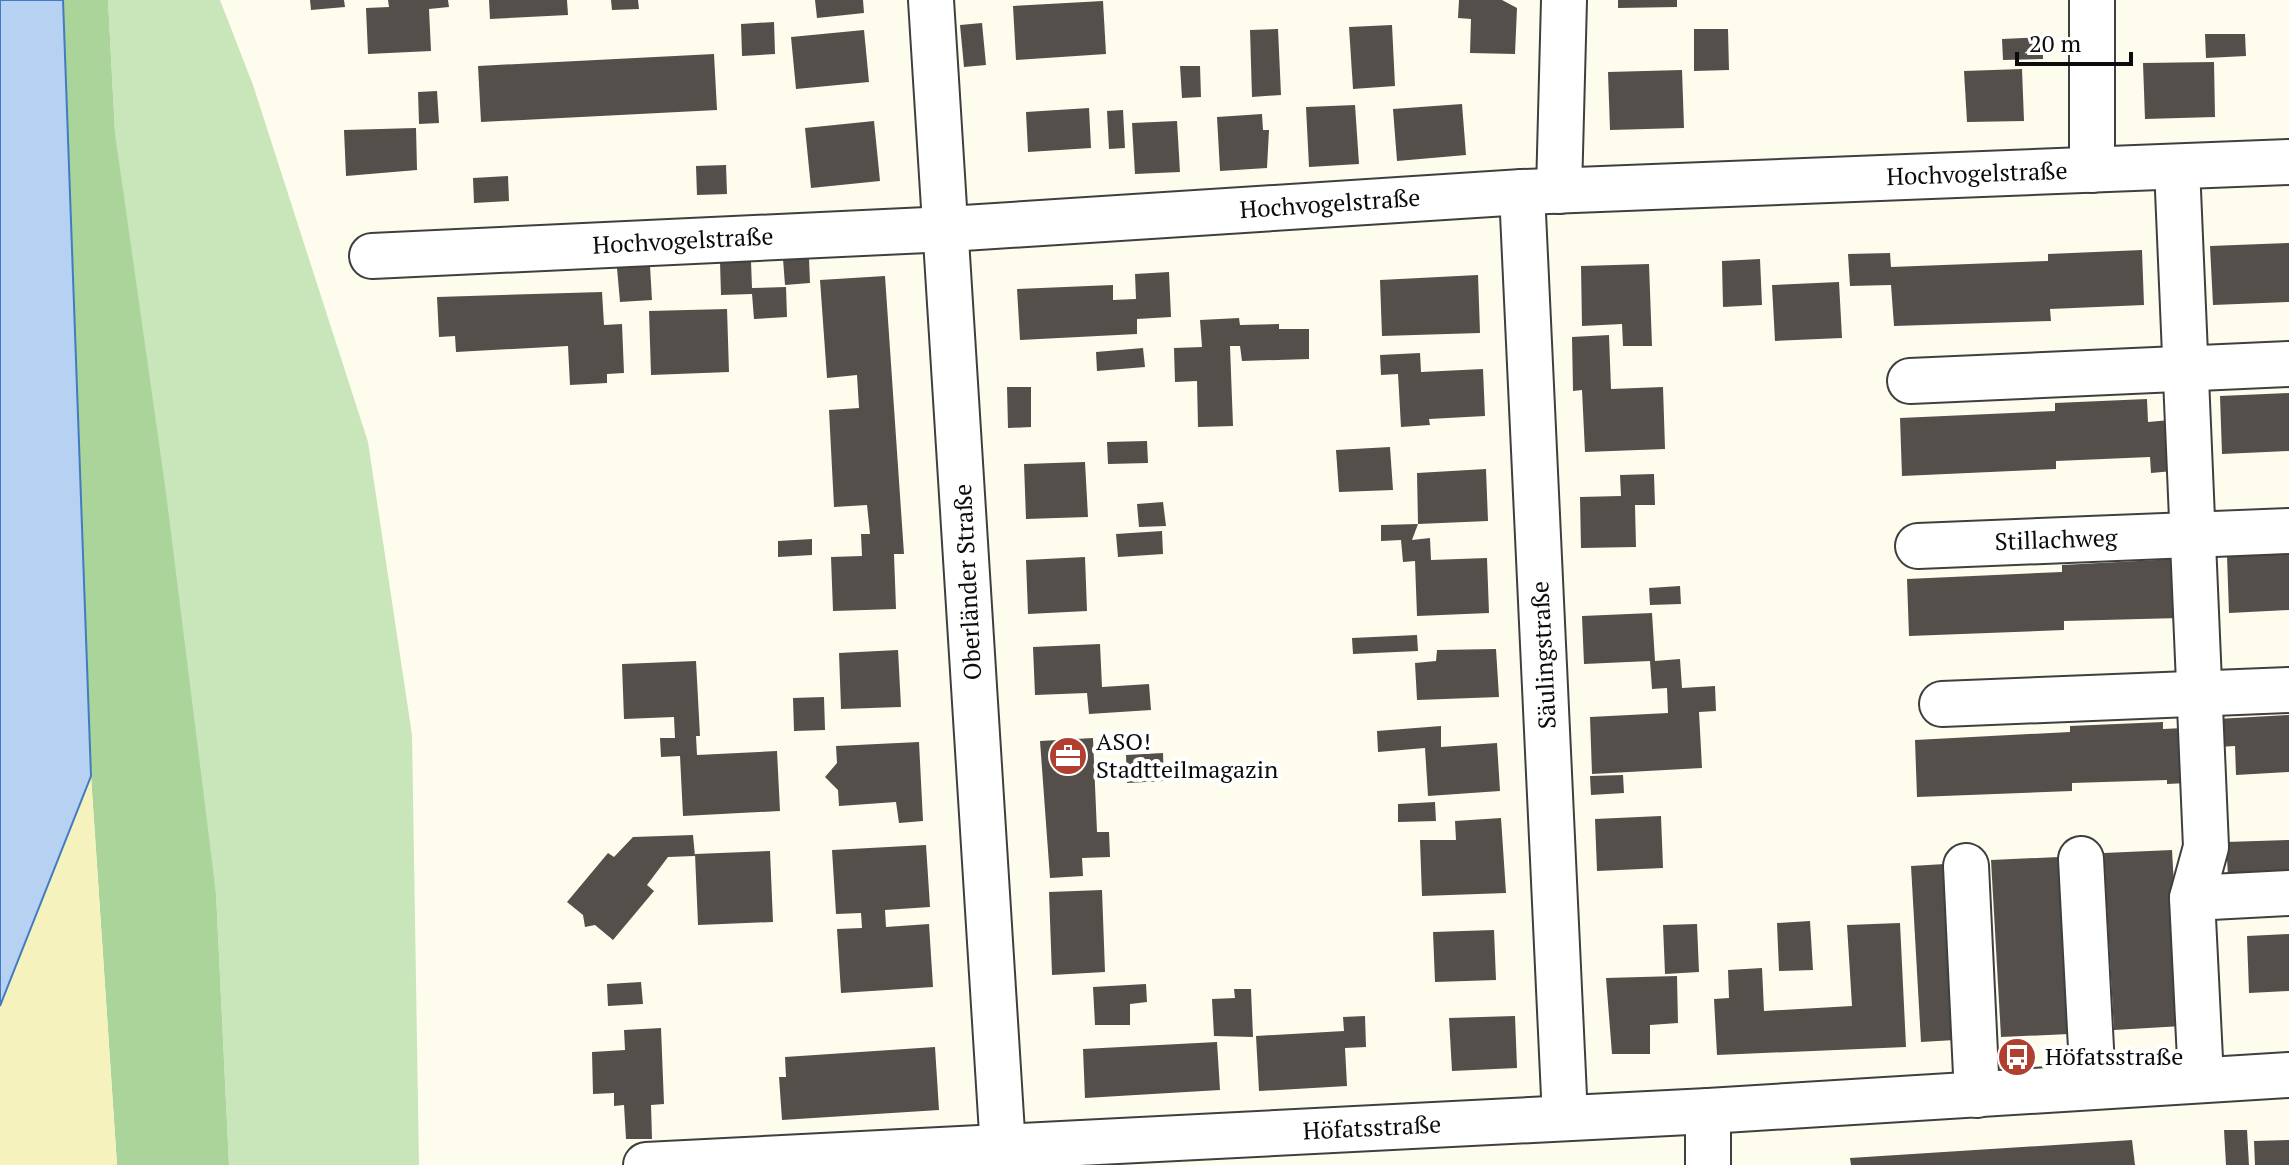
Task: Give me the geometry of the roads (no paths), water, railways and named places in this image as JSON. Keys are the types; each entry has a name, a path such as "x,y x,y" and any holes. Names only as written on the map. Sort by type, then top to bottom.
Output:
{"street":[{"name":"Oberländer Straße","path":"931,0 948,229 970,633 1004,1155"},
{"name":"Säulingstraße","path":"1564,0 1540,192 1565,1118"},
{"path":"2092,0 2092,170"},
{"name":"Hochvogelstraße","path":"372,256 948,229 1540,192 2289,162"},
{"path":"2177,167 2206,847 2192,898 2201,1079"},
{"path":"1910,381 2289,364"},
{"name":"Stillachweg","path":"1918,546 2289,531"},
{"path":"1942,704 2289,690"},
{"path":"2081,859 2093,1086"},
{"path":"1966,866 1977,1095"},
{"path":"2192,898 2289,893"},
{"name":"Höfatsstraße","path":"646,1165 1004,1155 2289,1075"},
{"path":"1708,1111 1708,1165"}],"water":[{"path":"0,0 63,0 91,776 0,1006"}],"place":[{"name":"ASO! Stadtteilmagazin","path":"1068,756"},
{"name":"Höfatsstraße","path":"2017,1057"}]}
